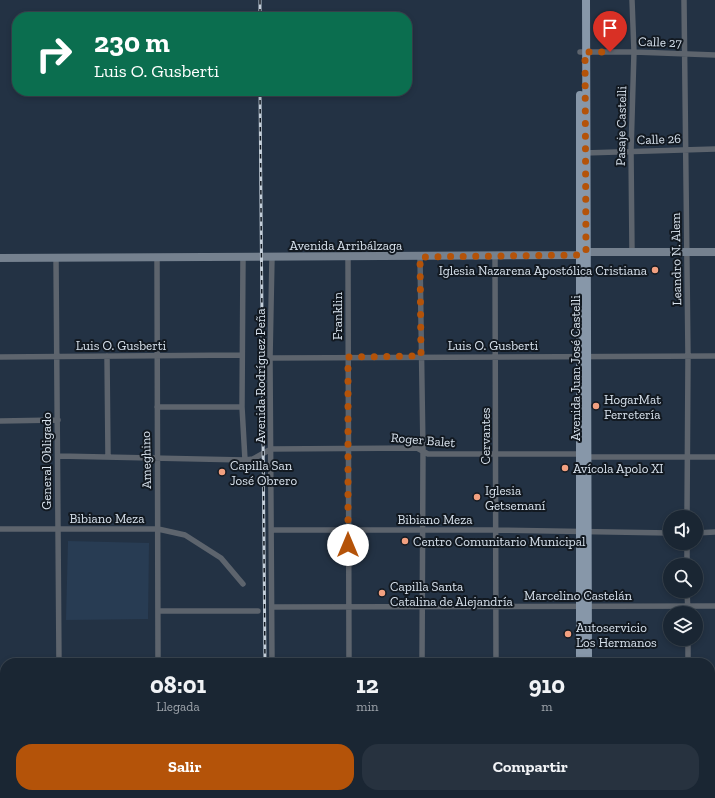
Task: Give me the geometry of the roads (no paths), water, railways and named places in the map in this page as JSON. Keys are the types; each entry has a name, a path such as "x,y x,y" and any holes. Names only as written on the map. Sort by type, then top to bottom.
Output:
{"main road":[{"name":"Avenida Juan José Castelli","path":"580,0 583,52 584,606 588,658"},
{"name":"Avenida Juan José Castelli","path":"583,52 586,0"},
{"name":"Avenida Arribálzaga","path":"0,258 420,257 632,252 715,252"},
{"name":"Avenida Juan José Castelli","path":"580,658 584,606"}],"street":[{"name":"Pasaje Castelli","path":"632,0 634,52 631,151 632,252"},
{"name":"Leandro N. Alem","path":"684,0 683,54 686,149 688,356 687,510"},
{"name":"Calle 27","path":"583,52 715,55"},
{"name":"Calle 26","path":"583,153 715,149"},
{"name":"Franklin","path":"348,256 349,658"},
{"name":"Cervantes","path":"495,256 496,658"},
{"name":"Avenida Rodríguez Peña","path":"243,257 242,407 245,460"},
{"name":"Avenida Rodríguez Peña","path":"272,257 270,358 272,449 272,658"},
{"path":"420,257 423,451 422,658"},
{"name":"General Obligado","path":"56,258 59,658"},
{"name":"Ameghino","path":"158,258 158,658"},
{"name":"Luis O. Gusberti","path":"0,357 242,355"},
{"path":"107,356 108,457"},
{"name":"Luis O. Gusberti","path":"270,358 421,356 715,356"},
{"path":"157,407 242,407"},
{"path":"0,421 58,420"},
{"name":"Roger Balet","path":"58,456 245,460 253,459 272,449 349,447 417,448 428,454 715,457"},
{"name":"Bibiano Meza","path":"0,529 158,529 185,535 221,558 243,584"},
{"name":"Bibiano Meza","path":"272,530 496,530 663,533"},
{"path":"703,533 715,532"},
{"name":"Marcelino Castelán","path":"273,607 584,606 663,609"},
{"name":"Marcelino Castelán","path":"703,608 715,606"},
{"path":"158,612 258,611"},
{"path":"688,646 688,658"}],"railway":[{"path":"260,0 260,12"},
{"path":"260,96 265,658"}],"place":[{"name":"Iglesia Nazarena Apostólica Cristiana","path":"655,270"},
{"name":"HogarMat Ferretería","path":"596,406"},
{"name":"Avícola Apolo XI","path":"565,468"},
{"name":"Capilla San José Obrero","path":"222,472"},
{"name":"Iglesia Getsemaní","path":"477,497"},
{"name":"Centro Comunitario Municipal","path":"405,541"},
{"name":"Capilla Santa Catalina de Alejandría","path":"382,593"},
{"name":"Autoservicio Los Hermanos","path":"568,634"}]}
